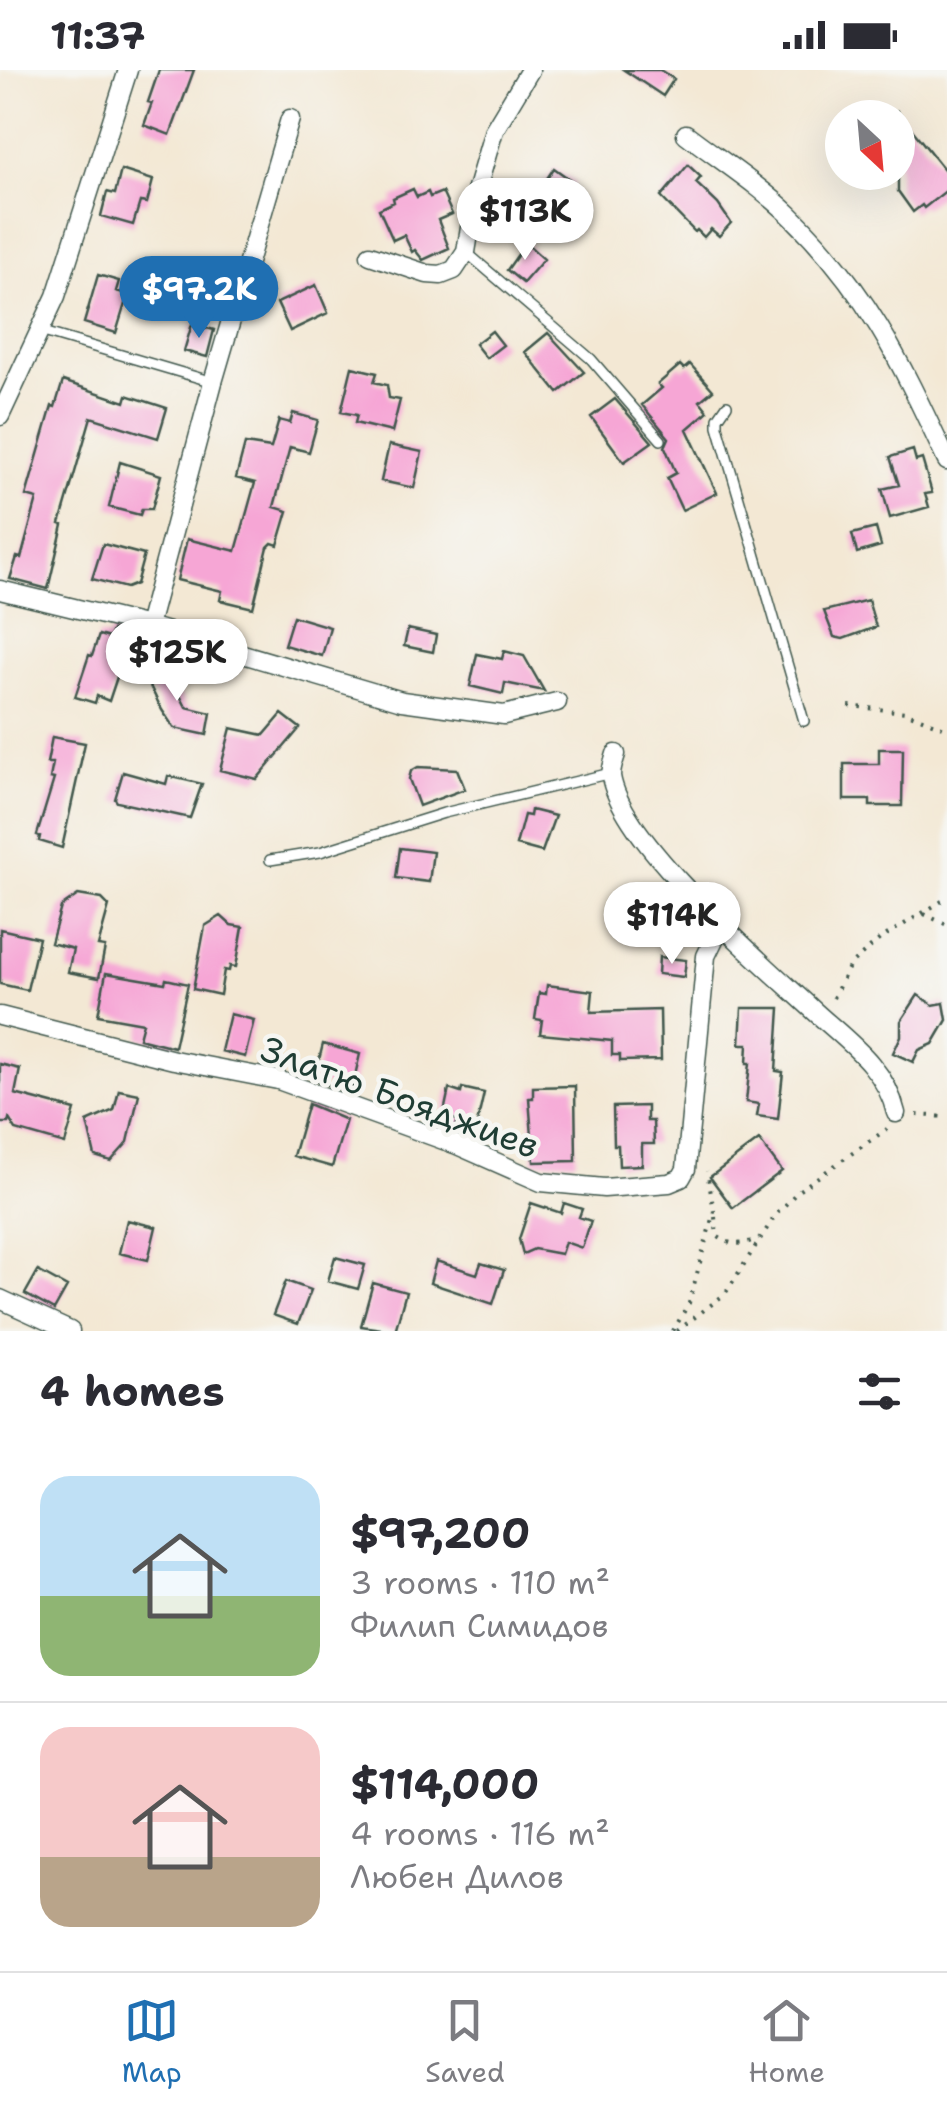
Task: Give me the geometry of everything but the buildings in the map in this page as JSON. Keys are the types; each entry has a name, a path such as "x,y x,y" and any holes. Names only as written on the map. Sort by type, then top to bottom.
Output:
{"street":[{"path":"0,416 6,389 56,296 128,70"},
{"path":"370,256 427,274 442,275 454,270 466,252 476,192 494,130 530,70"},
{"path":"148,626 213,382 290,119"},
{"path":"686,134 787,212 845,273 885,332 947,461"},
{"path":"0,590 148,626 402,702 504,715 556,702"},
{"path":"616,754 610,774 634,828 720,924 867,1057 892,1092 896,1113"},
{"name":"Златю Бояджиев","path":"0,1016 174,1060 278,1080 457,1145 541,1182 604,1188 669,1182 682,1178 686,1168 706,956 720,924"},
{"path":"0,1299 70,1331"}],"lane":[{"path":"466,252 591,359 662,440"},
{"path":"40,331 213,382"},
{"path":"727,406 718,418 718,426 804,720"},
{"path":"270,860 320,852 444,813 610,774"}],"path":[{"path":"849,706 905,712 947,729"},
{"path":"822,1019 850,964 880,939 947,898"},
{"path":"924,914 947,926"},
{"path":"675,1331 726,1294 760,1238 798,1191 875,1140 896,1113 947,1118"},
{"path":"707,1171 717,1236 728,1244 760,1238"},
{"path":"675,1331 689,1303 714,1211"}]}
